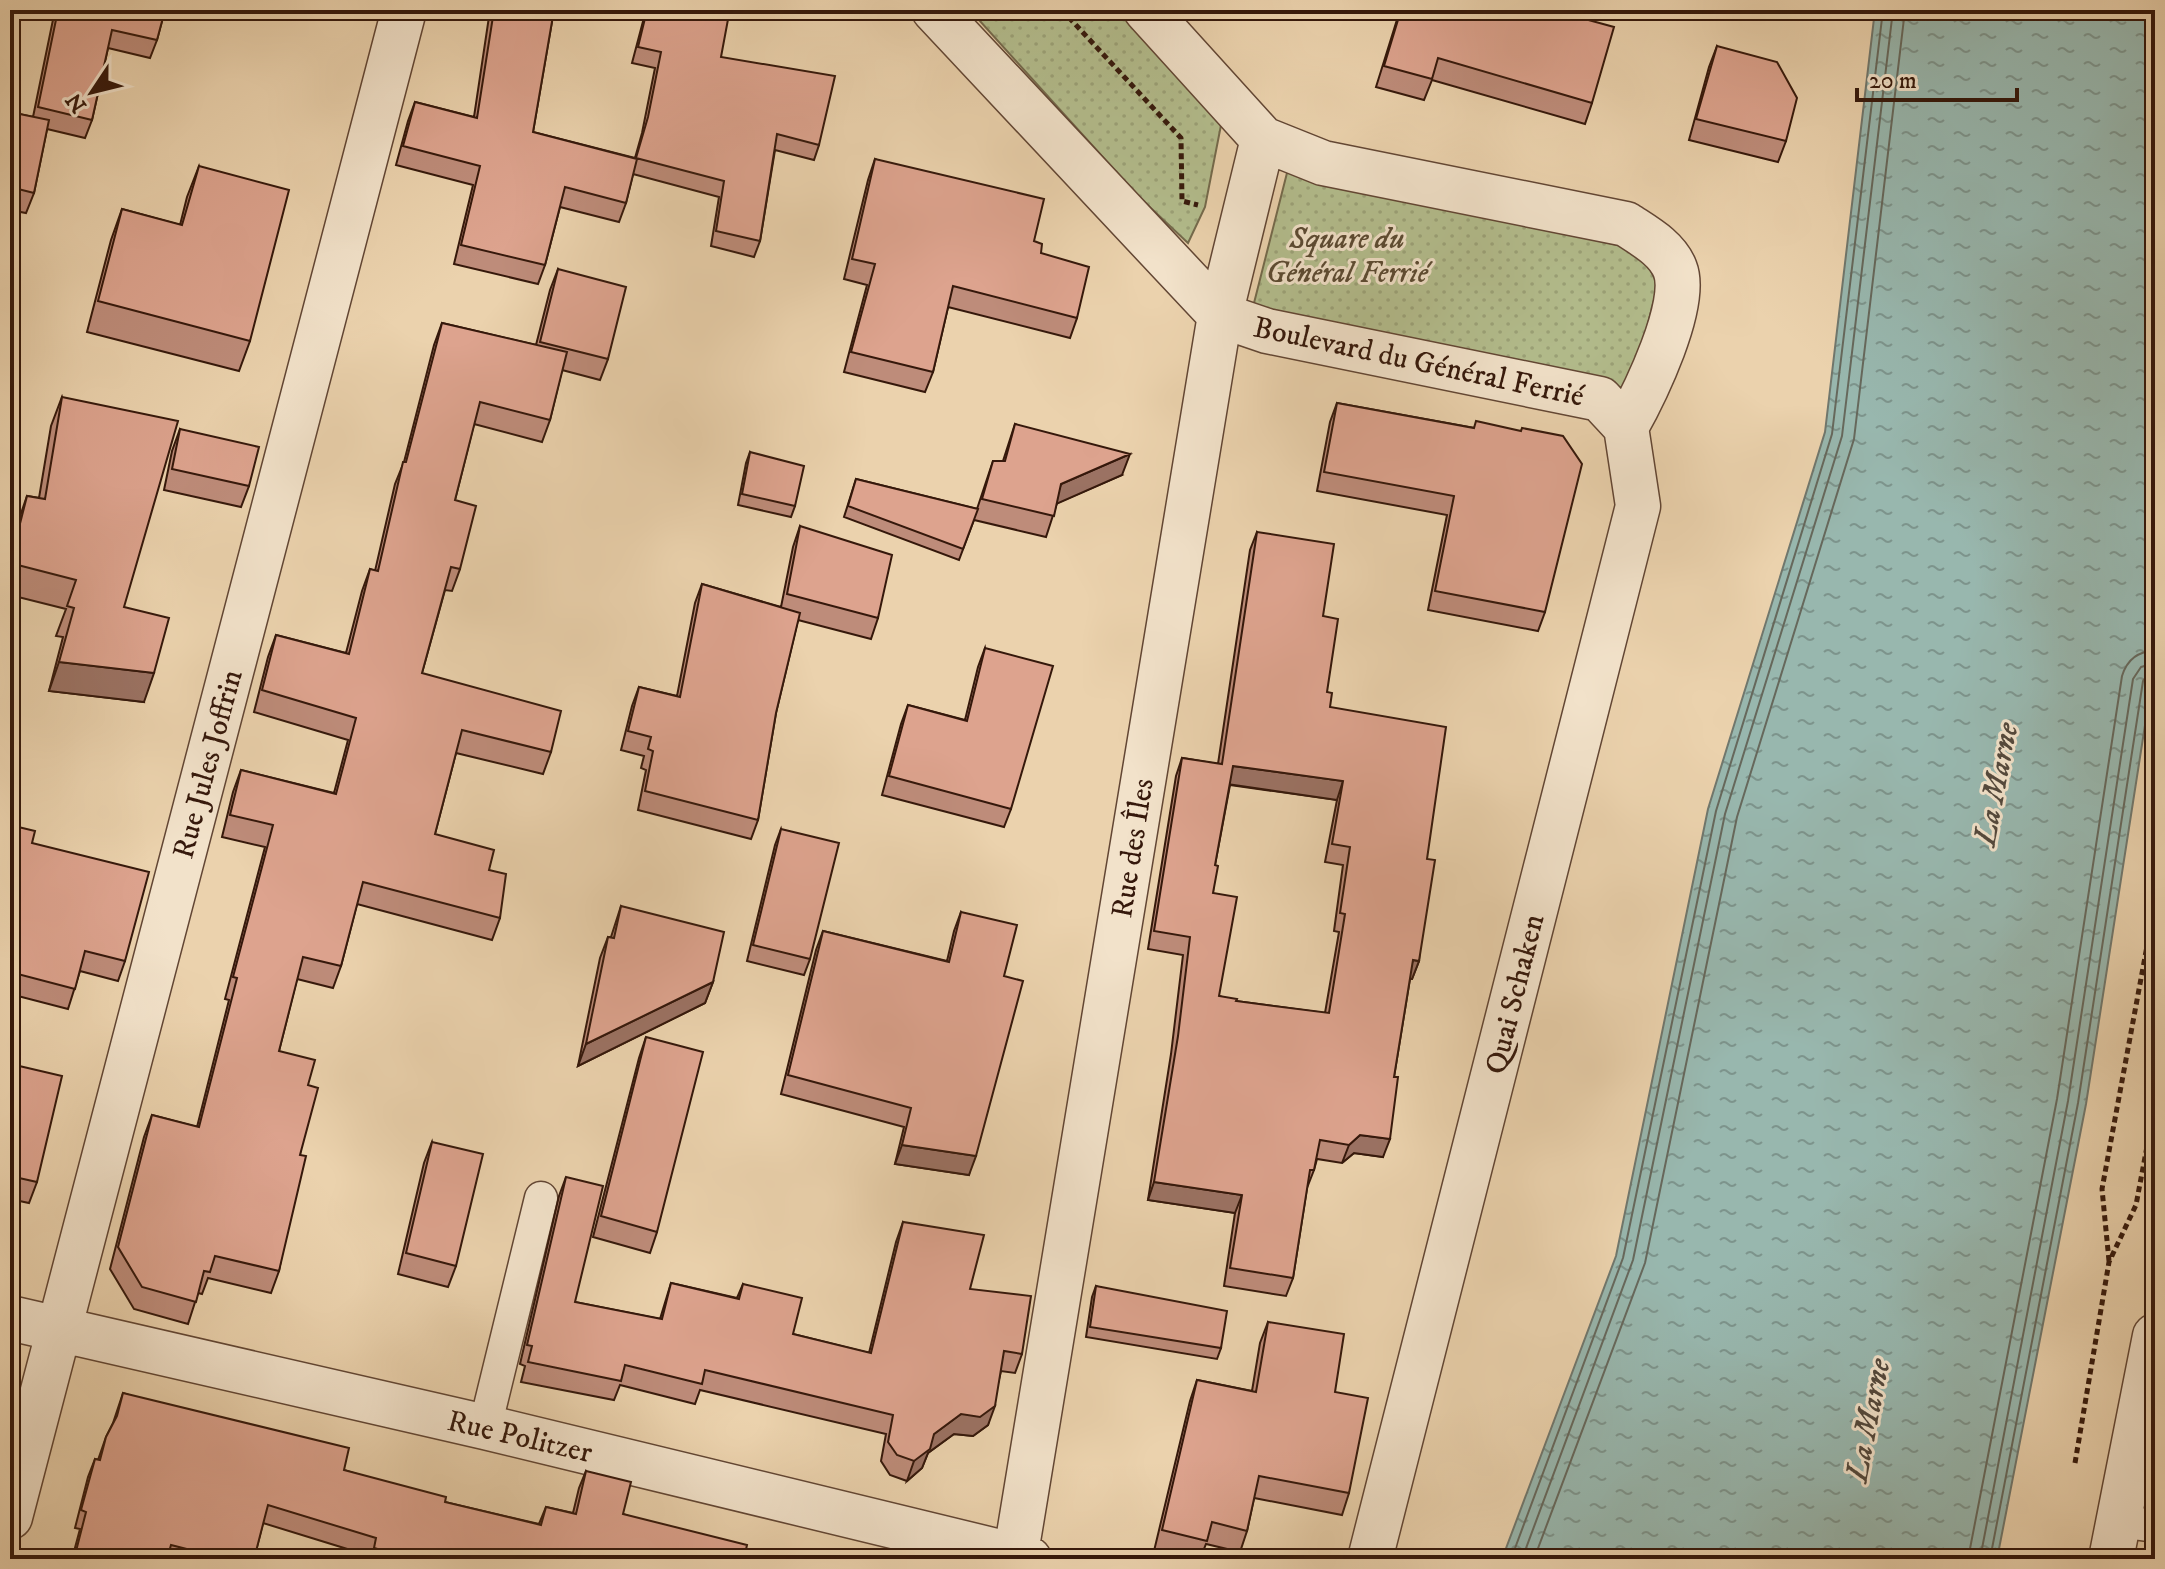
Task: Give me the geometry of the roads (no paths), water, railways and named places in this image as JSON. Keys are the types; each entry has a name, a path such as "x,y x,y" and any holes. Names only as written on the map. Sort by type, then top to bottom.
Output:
{"street":[{"name":"Rue Jules Joffrin","path":"10,1517 404,10"},
{"name":"Boulevard du Général Ferrié","path":"934,10 1220,315 1267,331 1600,399 1626,427"},
{"path":"1146,10 1263,139 1323,163 1626,224 1658,244 1676,270 1676,310 1647,390 1626,427"},
{"name":"Rue des Îles","path":"1020,1558 1220,315 1263,139"},
{"name":"Quai Schaken","path":"1370,1559 1638,506 1626,427"},
{"name":"Rue Politzer","path":"10,1318 485,1427 1020,1558"},
{"path":"2128,1535 2155,1336"}],"lane":[{"path":"485,1427 541,1198"}],"water":[{"name":"La Marne","path":"1875,10 2155,10 2155,661 2086,1104 1997,1559 1502,1559 1616,1256 1708,809 1825,432"}],"park label":[{"name":"Square du Général Ferrié","path":"1347,255"}]}
